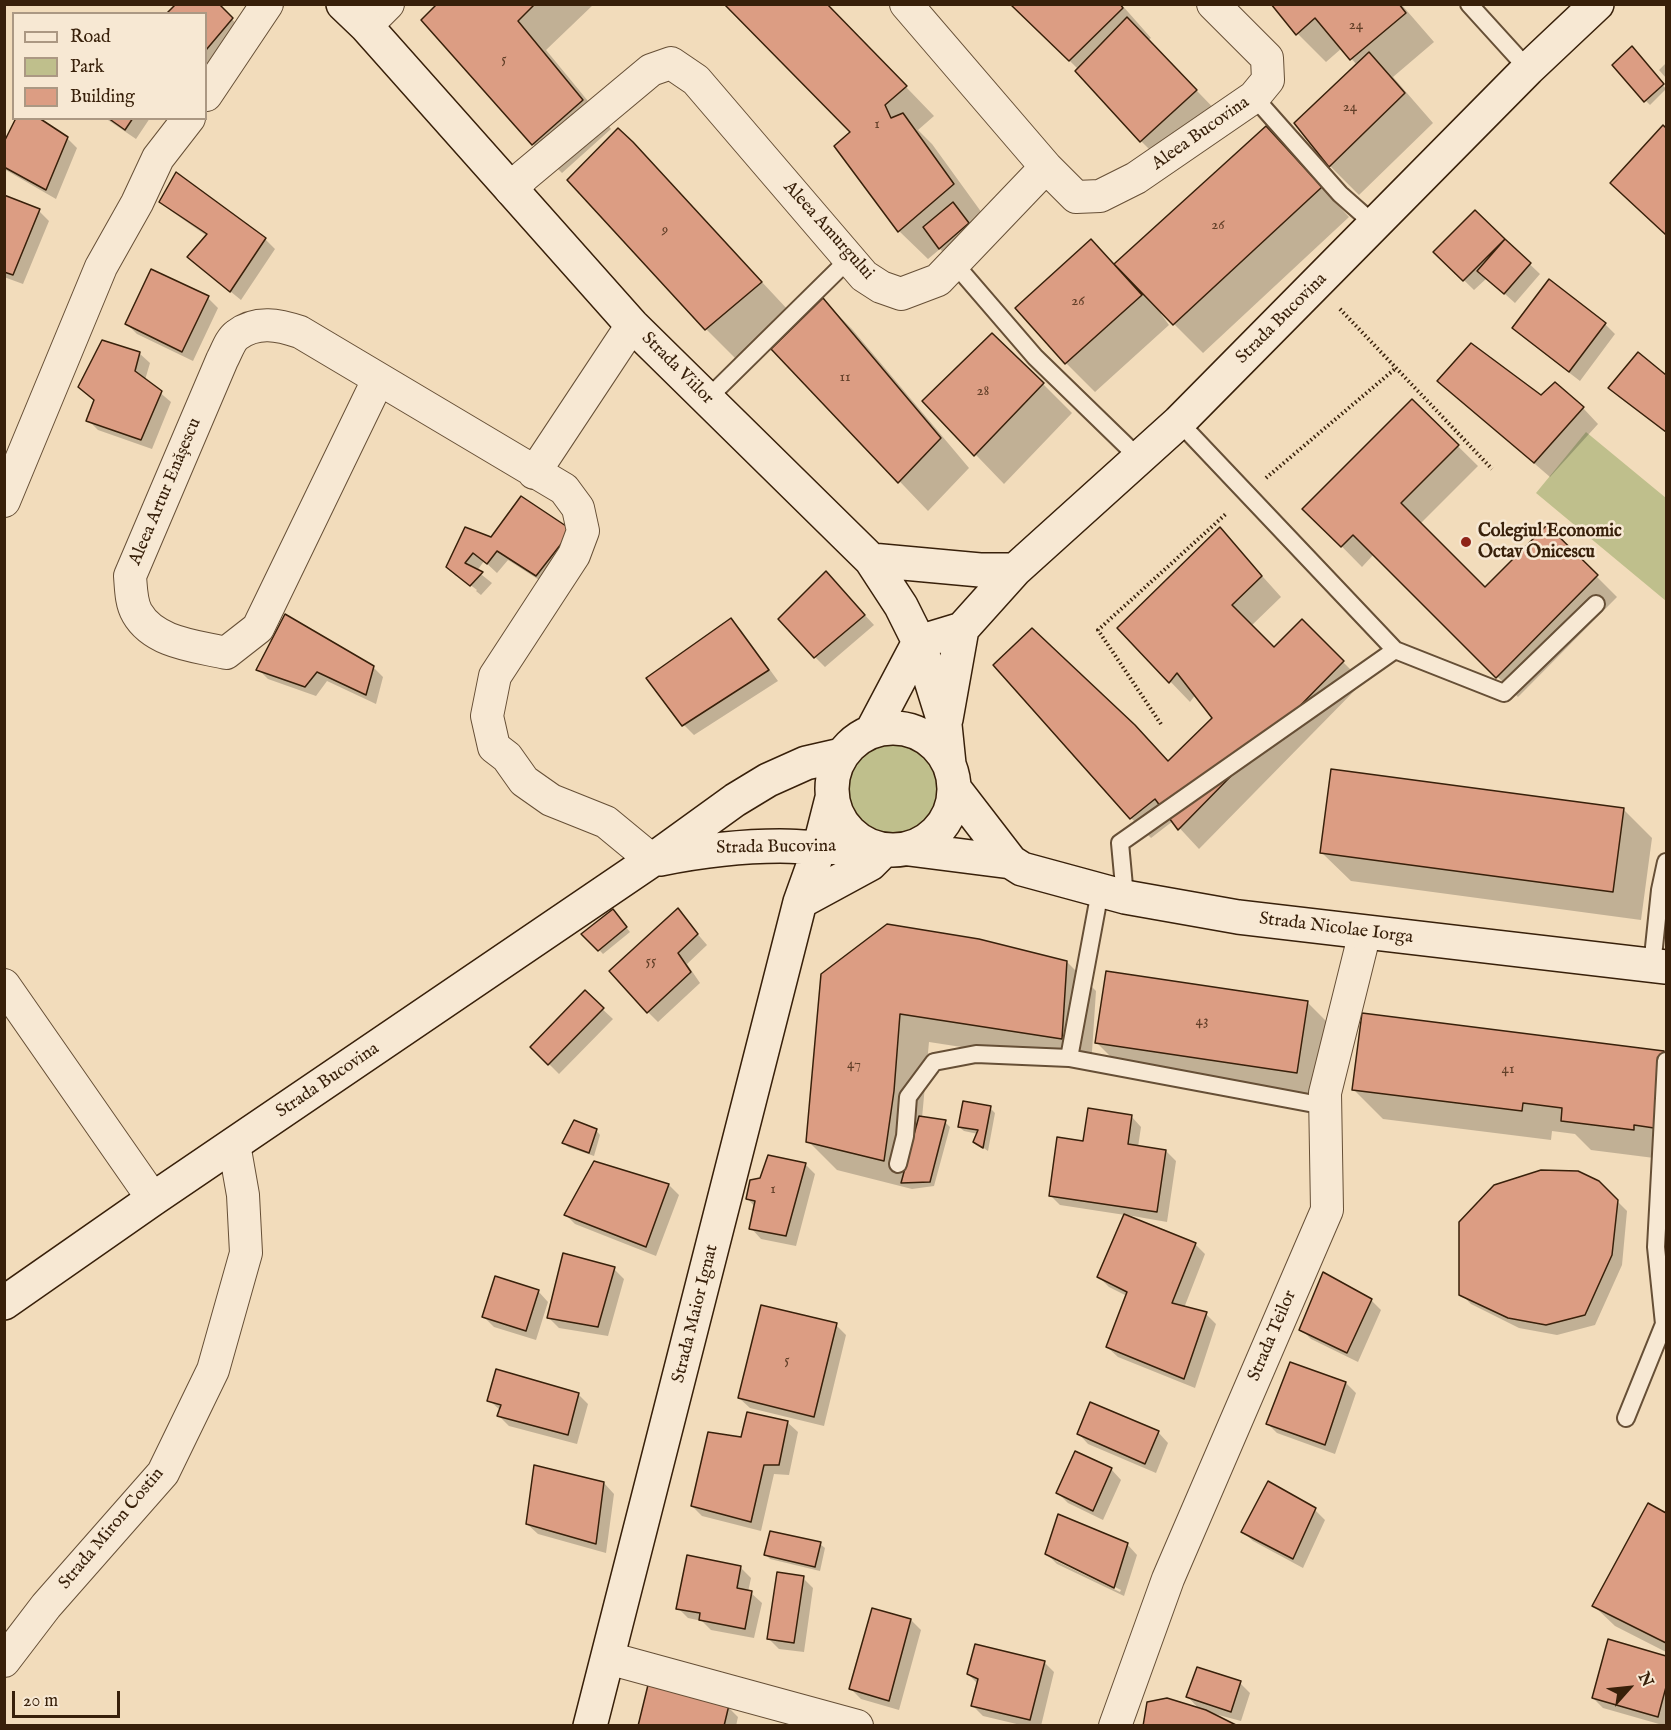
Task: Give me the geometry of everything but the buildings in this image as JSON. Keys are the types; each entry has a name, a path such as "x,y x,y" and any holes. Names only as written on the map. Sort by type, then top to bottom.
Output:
{"main road":[{"name":"Strada Bucovina","path":"962,629 1015,570 1179,422 1528,69 1597,4"},
{"name":"Strada Viilor","path":"366,12 511,190 632,325 871,560 901,606 919,642 945,725 952,776"},
{"path":"871,560 980,570 1015,570"},
{"path":"872,731 919,642 962,629 945,725"},
{"path":"800,902 870,864 886,848 933,836 942,826 953,802 952,776 939,749 925,737 909,730 890,728 872,731 850,745 841,755 834,769 831,783 837,817 849,833 886,848"},
{"name":"Strada Bucovina","path":"4,1303 153,1198 652,860 735,800 768,780 806,763 841,755"},
{"name":"Strada Nicolae Iorga","path":"952,776 1011,862 1022,869 1113,894 1238,917 1659,966"},
{"name":"Strada Maior Ignat","path":"590,1725 800,902 819,849 832,798"},
{"name":"Strada Bucovina","path":"652,860 696,851 736,847 886,848"},
{"name":"Strada Nicolae Iorga","path":"886,848 1011,862"}],"street":[{"path":"207,94 267,4"},
{"path":"906,4 1046,167"},
{"name":"Aleea Bucovina","path":"1046,167 1076,197 1100,196 1163,161 1254,98 1268,80 1267,58 1213,4"},
{"name":"Aleea Amurgului","path":"511,190 524,176 651,70 671,63 696,80 864,276 881,287 901,294 938,280 1046,167"},
{"path":"4,501 101,267 138,203 158,158 187,120"},
{"name":"Aleea Artur Enășescu","path":"378,380 258,628 226,653 174,642 150,628 137,614 132,597 130,576 222,360 235,336 256,327 275,324 300,332 564,489 578,508 583,531 574,555 495,676 487,716 494,747 507,757 524,781 550,800 606,822 652,860"},
{"path":"534,473 632,325"},
{"name":"Strada Teilor","path":"1115,1725 1168,1579 1327,1210 1325,1093 1365,932"},
{"path":"4,985 16,1022 153,1198"},
{"name":"Strada Miron Costin","path":"4,1661 46,1606 163,1473 213,1370 246,1253 243,1196 234,1144"},
{"path":"608,1658 857,1725"}],"lane":[{"path":"1468,4 1528,69"},
{"path":"1254,98 1340,194 1375,225"},
{"path":"707,399 849,259"},
{"path":"954,263 1035,357 1140,459"},
{"path":"1179,422 1395,650 1504,693 1596,604"},
{"path":"1069,1058 1113,894 1120,843 1395,650"},
{"path":"1659,966 1660,890 1666,862"},
{"path":"898,1164 905,1136 908,1097 934,1062 976,1054 1069,1058 1325,1106"},
{"path":"1626,1418 1664,1324 1656,1247 1666,1060"}],"path":[{"path":"1317,284 1492,469"},
{"path":"1161,724 1098,630 1247,495 1396,368"}],"green space":[{"path":"1586,432 1666,498 1666,601 1536,493"},
{"path":"893,741 911,745 926,755 936,770 940,788 936,806 926,821 911,831 893,835 875,831 860,821 850,806 846,788 850,770 860,755 875,745"}],"place":[{"name":"Colegiul Economic Octav Onicescu","path":"1466,542"}]}
